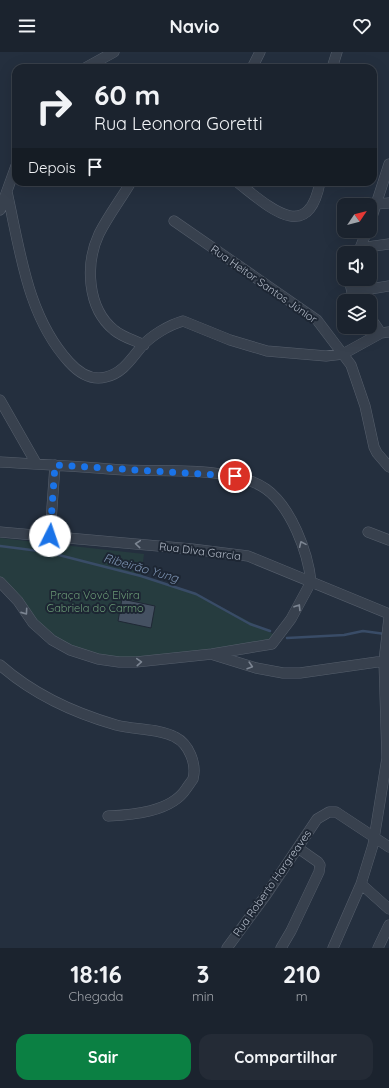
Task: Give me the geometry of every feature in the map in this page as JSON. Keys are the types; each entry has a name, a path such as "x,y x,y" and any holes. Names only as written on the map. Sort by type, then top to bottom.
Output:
{"street":[{"path":"92,64 114,52"},
{"path":"254,64 260,52"},
{"path":"333,64 337,52"},
{"path":"377,201 389,164"},
{"path":"0,210 12,178"},
{"path":"129,186 99,234 93,254 91,272 92,293 96,307 104,320 114,330 144,345"},
{"path":"242,186 273,209 290,217 303,215 310,208 318,192 319,186"},
{"path":"7,192 26,276 37,310 51,338 61,353 84,375 105,378 125,367 144,345 165,329 183,321 230,340 267,351 326,356 343,354 385,332 377,324"},
{"path":"377,204 389,203"},
{"name":"Rua Heitor Santos Júnior","path":"174,221 308,313 323,327 351,365 365,406 374,447 389,468"},
{"path":"377,246 389,244"},
{"path":"351,286 352,292 389,286"},
{"path":"0,400 36,463"},
{"path":"0,462 200,472 235,476 251,481 265,488 284,508 307,556 311,582 291,619 272,644 212,654 125,662 98,659 61,645 41,631 18,601 0,582"},
{"path":"50,536 55,465"},
{"name":"Rua Diva Garcia","path":"0,532 200,549 248,556 389,614"},
{"path":"368,532 389,540"},
{"path":"333,948 361,884 373,845 387,758 387,662 389,618"},
{"path":"212,654 256,668 283,673 300,673 387,662"},
{"path":"0,665 16,679 42,695 80,713 116,725 161,732 176,737 188,749 194,765 192,779 185,792 172,802 154,809 135,814 108,816"},
{"name":"Rua Roberto Hargreaves","path":"227,948 298,848 316,819 329,812 336,812 374,836"},
{"path":"374,836 389,847"},
{"path":"281,948 320,872 320,865 318,862 298,848"},
{"path":"361,884 389,909"},
{"path":"378,948 389,925"}],"green space":[{"name":"Praça Vovó Elvira Gabriela do Carmo","path":"0,538 144,554 141,576 196,594 277,636 267,642 136,660 83,653 51,635 0,581"}],"building":[{"path":"122,599 155,606 151,628 118,621"}],"waterway":[{"name":"Ribeirão Yung","path":"0,546 47,552 141,576 196,594 250,624 270,631"},
{"name":"Ribeirão Yung","path":"287,638 344,635 363,631 385,634"}],"route":[{"path":"50,536 55,465 124,470 200,472 235,476"}]}
